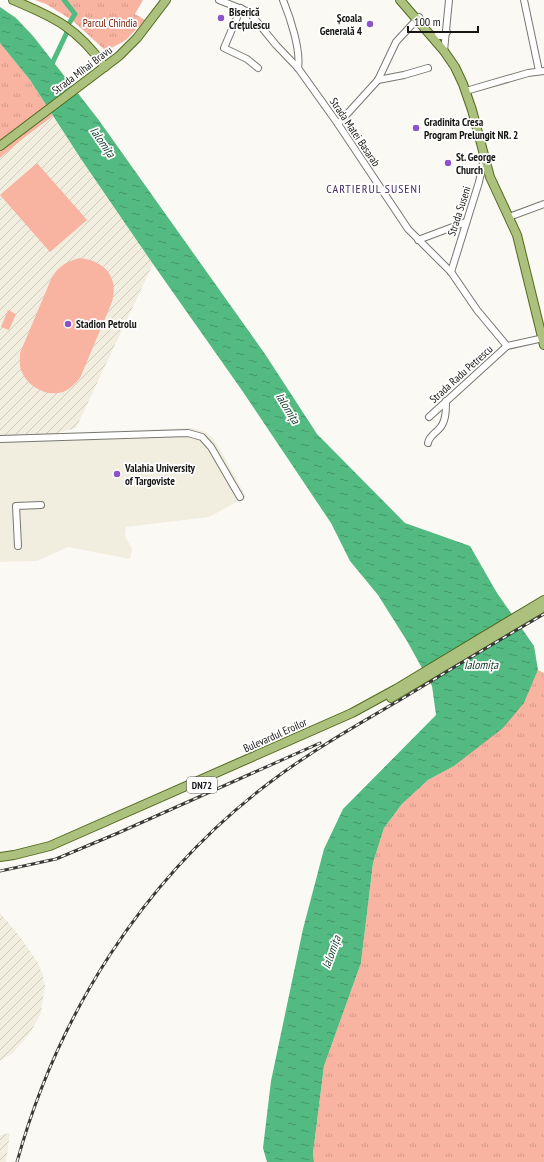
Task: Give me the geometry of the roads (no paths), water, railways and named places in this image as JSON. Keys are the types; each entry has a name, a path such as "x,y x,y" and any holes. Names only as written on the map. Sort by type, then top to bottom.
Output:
{"main road":[{"path":"13,0 40,12 68,28 86,44 102,64"},
{"name":"Strada Mihai Bravu","path":"0,146 96,74 102,64 119,56 137,38 166,0"},
{"path":"400,0 436,36 445,49 467,90 487,171 499,190 515,230 543,338"},
{"path":"404,0 445,49"},
{"path":"467,90 487,171 511,217"},
{"name":"Bulevardul Eroilor","path":"0,861 34,855 64,845 373,708 397,691 544,600"},
{"name":"Bulevardul Eroilor","path":"0,857 33,851 61,841 352,713 397,691 544,608"}],"street":[{"name":"Strada Matei Basarab","path":"219,0 241,8 252,14 276,45 298,68 338,124 408,229 451,272 477,310 507,346"},
{"path":"283,0 292,26 299,56 298,68"},
{"path":"445,49 449,0"},
{"path":"467,90 528,73 541,72 524,0"},
{"path":"241,8 224,48 247,59 258,68"},
{"path":"338,124 378,80 396,42 418,18"},
{"path":"436,36 441,36 447,32"},
{"path":"378,80 404,75 428,68"},
{"name":"Strada Suseni","path":"451,272 479,182 487,171"},
{"path":"479,182 486,181 493,184"},
{"path":"511,217 544,204"},
{"path":"418,240 466,222"},
{"path":"507,346 543,338"},
{"name":"Strada Radu Petrescu","path":"429,417 507,346"},
{"path":"428,443 429,439 442,426 445,417 446,401"},
{"path":"0,439 188,433 202,437 211,447 240,497"},
{"path":"18,546 16,506 41,505"}],"water":[{"name":"Ialomița","path":"0,7 16,18 33,36 98,119 265,354 317,434 405,523 470,546 497,593 534,646 538,670 524,703 503,728 454,766 428,780 402,804 384,828 373,863 361,963 324,1066 313,1153 314,1162 267,1162 263,1148 271,1081 303,929 324,849 343,809 436,715 432,686 407,641 378,595 350,561 331,523 241,389 81,159 30,80 0,43"}],"waterway":[{"path":"64,0 75,14 70,22"},
{"path":"50,68 68,30"}],"railway":[{"path":"17,1162 34,1107 56,1054 81,1003 111,954 144,907 181,864 221,823 265,786 316,750 544,614"},
{"path":"0,871 56,859 320,743"}],"place":[{"name":"Biserică Crețulescu","path":"221,18"},
{"name":"Școala Generală 4","path":"370,24"},
{"name":"Gradinita Cresa Program Prelungit NR. 2","path":"416,128"},
{"name":"St. George Church","path":"448,163"},
{"name":"Stadion Petrolu","path":"68,324"},
{"name":"Valahia University of Targoviste","path":"117,474"}],"district":[{"name":"CARTIERUL SUSENI","path":"374,188"}],"park label":[{"name":"Parcul Chindia","path":"110,23"}]}
